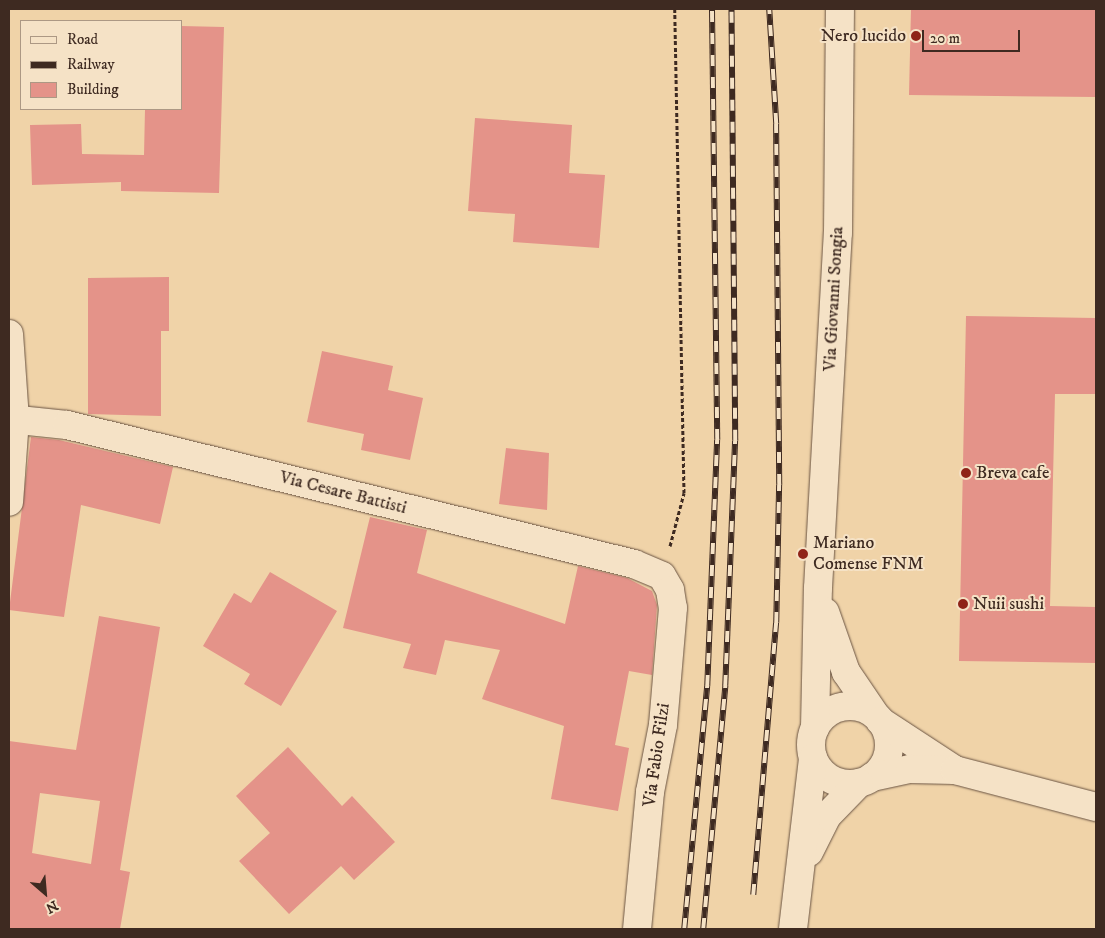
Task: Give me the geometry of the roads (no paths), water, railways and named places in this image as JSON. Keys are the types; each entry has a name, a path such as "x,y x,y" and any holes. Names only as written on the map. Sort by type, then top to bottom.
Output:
{"street":[{"name":"Via Giovanni Songia","path":"815,728 818,588 838,234 840,9"},
{"path":"9,334 12,419 9,502"},
{"name":"Via Cesare Battisti","path":"12,419 68,425 634,564 664,578"},
{"name":"Via Fabio Filzi","path":"636,929 650,792 663,725 673,608 664,578"},
{"name":"Via Giovanni Songia","path":"818,588 846,672 877,717"},
{"path":"794,929 802,867 815,728 827,713 840,707 853,706 877,717 955,770"},
{"path":"802,867 827,816 866,780 888,755 889,739 877,717"},
{"path":"813,758 832,779 866,780 910,769 955,770 1096,808"}],"railway":[{"path":"684,929 707,686 717,440 712,9"},
{"path":"703,929 725,686 735,441 731,9"},
{"path":"753,895 776,623 779,485 776,124 769,9"}],"place":[{"name":"Nero lucido","path":"916,36"},
{"name":"Breva cafe","path":"966,473"},
{"name":"Mariano Comense FNM","path":"803,554"},
{"name":"Nuii sushi","path":"963,604"}]}
